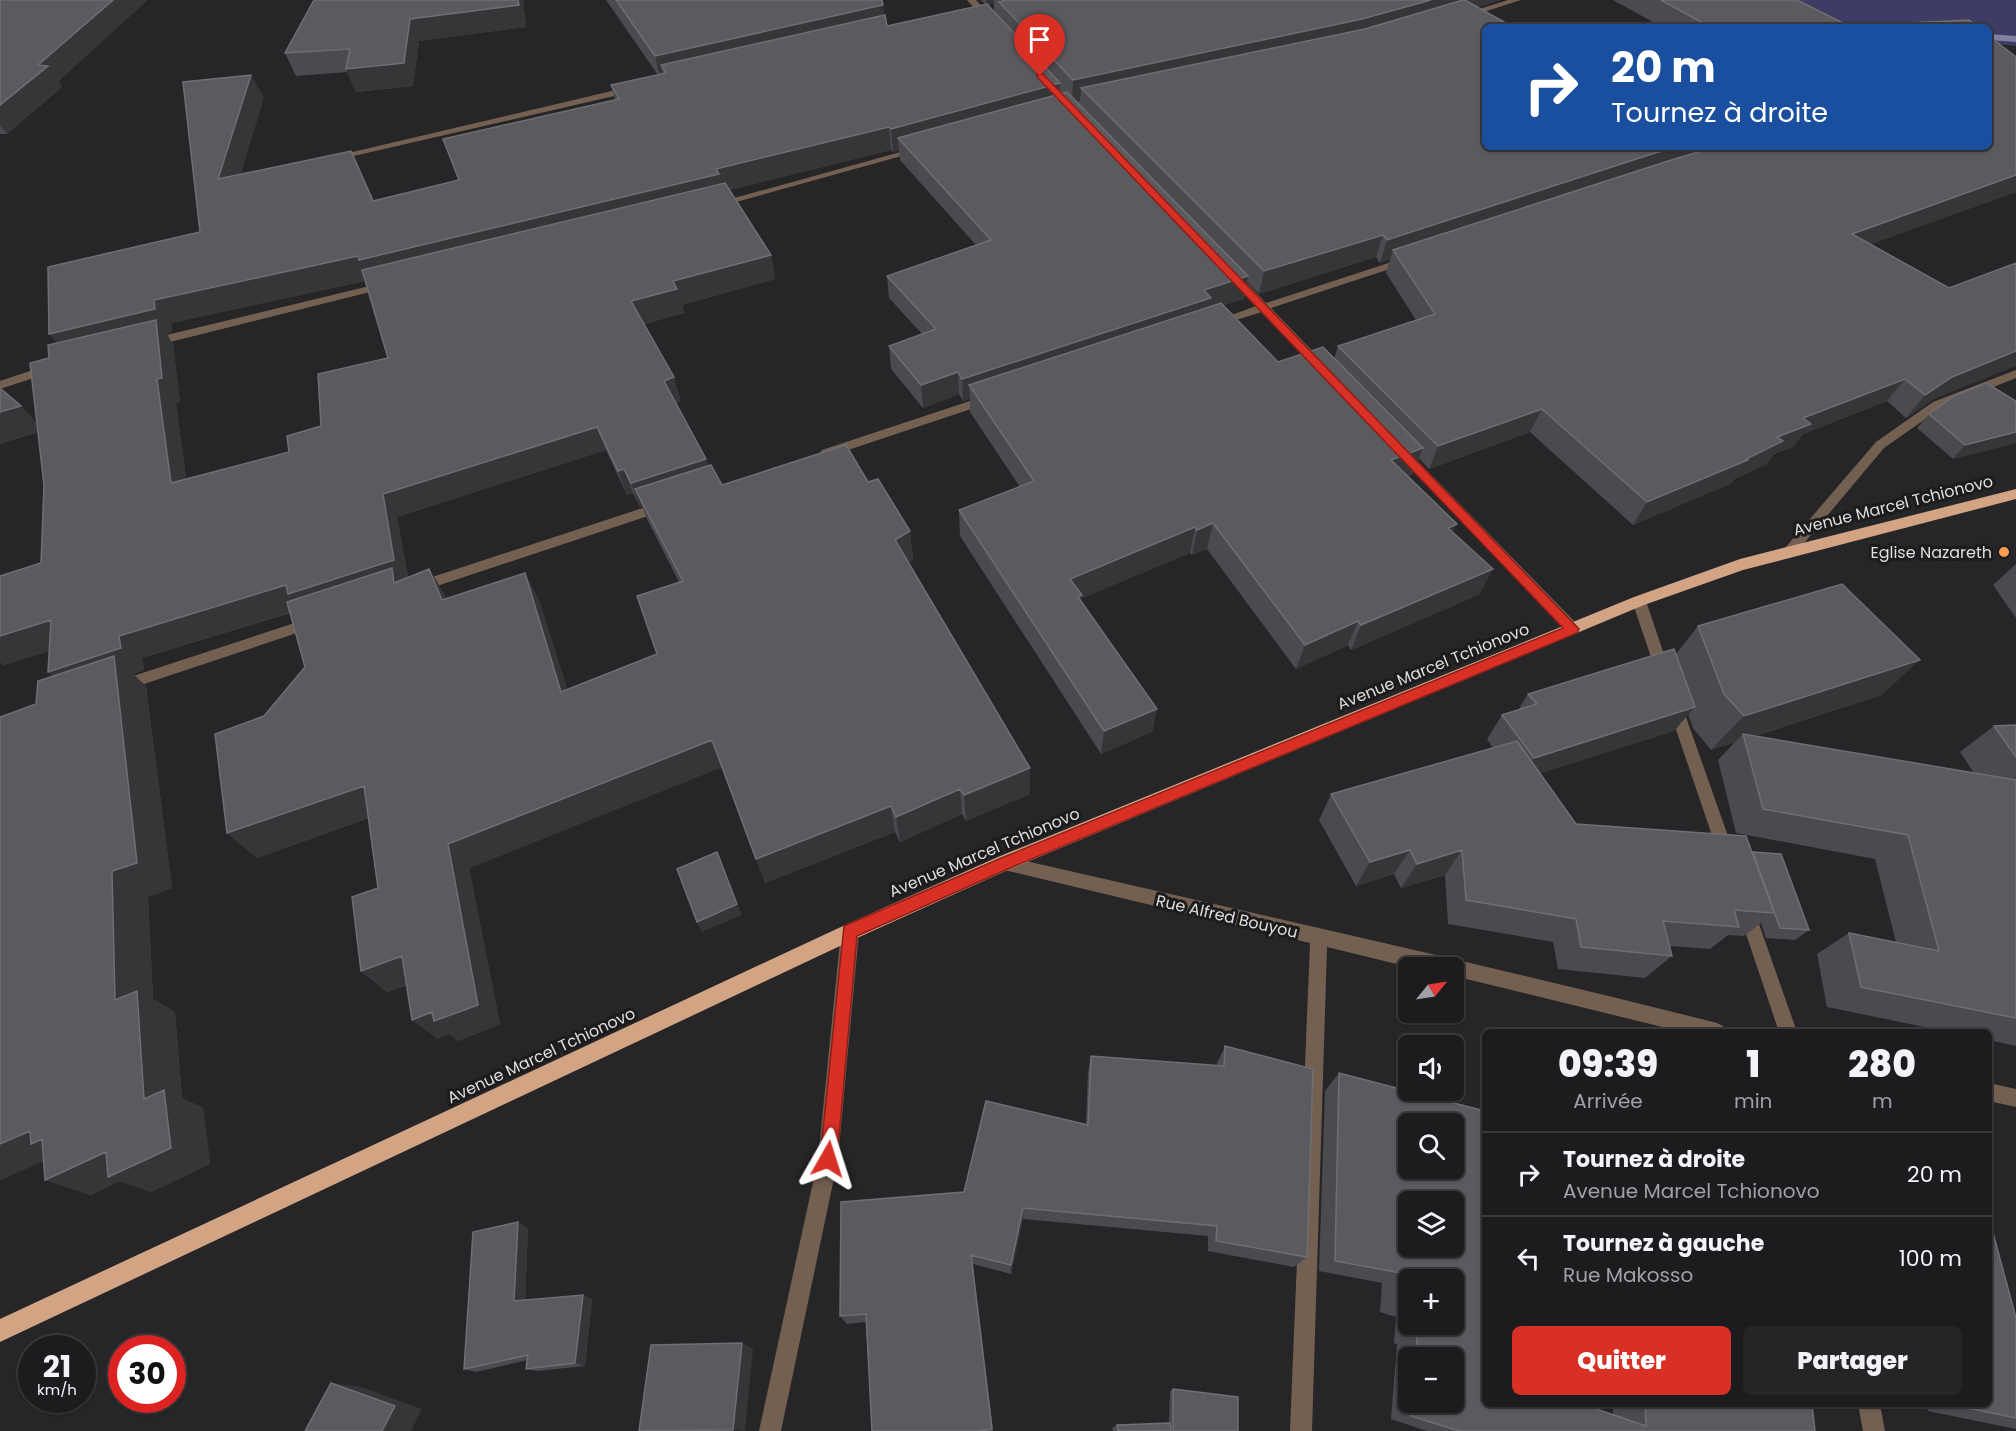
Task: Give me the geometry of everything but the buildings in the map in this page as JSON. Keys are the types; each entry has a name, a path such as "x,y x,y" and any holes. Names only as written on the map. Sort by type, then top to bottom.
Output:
{"highway":[{"name":"Avenue Marcel Tchionovo","path":"0,1331 850,932 1004,864 1639,601 1740,565 2016,494"}],"street":[{"path":"971,0 986,10 997,28"},
{"path":"1461,16 1517,0"},
{"path":"969,13 986,10"},
{"path":"318,162 647,86"},
{"path":"711,206 924,148"},
{"path":"1207,326 1423,255"},
{"path":"1224,266 1330,376"},
{"path":"135,347 400,282"},
{"path":"0,386 66,363"},
{"path":"1790,551 1880,445 1937,405 2016,374"},
{"path":"809,458 1002,394"},
{"path":"1395,445 1573,629"},
{"path":"410,590 672,503"},
{"path":"1639,601 1731,866"},
{"path":"102,692 330,616"},
{"name":"Rue Alfred Bouyou","path":"1004,864 1403,957"},
{"path":"1742,899 1787,1029"},
{"path":"770,1431 828,1159 850,932"},
{"path":"1301,1431 1319,938"},
{"name":"Rue Alfred Bouyou","path":"1464,971 1569,994 1705,1029"},
{"path":"1992,1093 2016,1098"},
{"path":"1870,1407 1874,1431"}],"shaded area":[{"path":"1775,0 2016,0 2016,46 1992,43 1992,24 1843,24"}],"waterway":[{"path":"1992,37 2016,39"}],"place":[{"name":"Eglise Nazareth","path":"2004,552"}],"route":[{"path":"828,1159 850,932 1004,864 1573,629 1040,76"}]}
